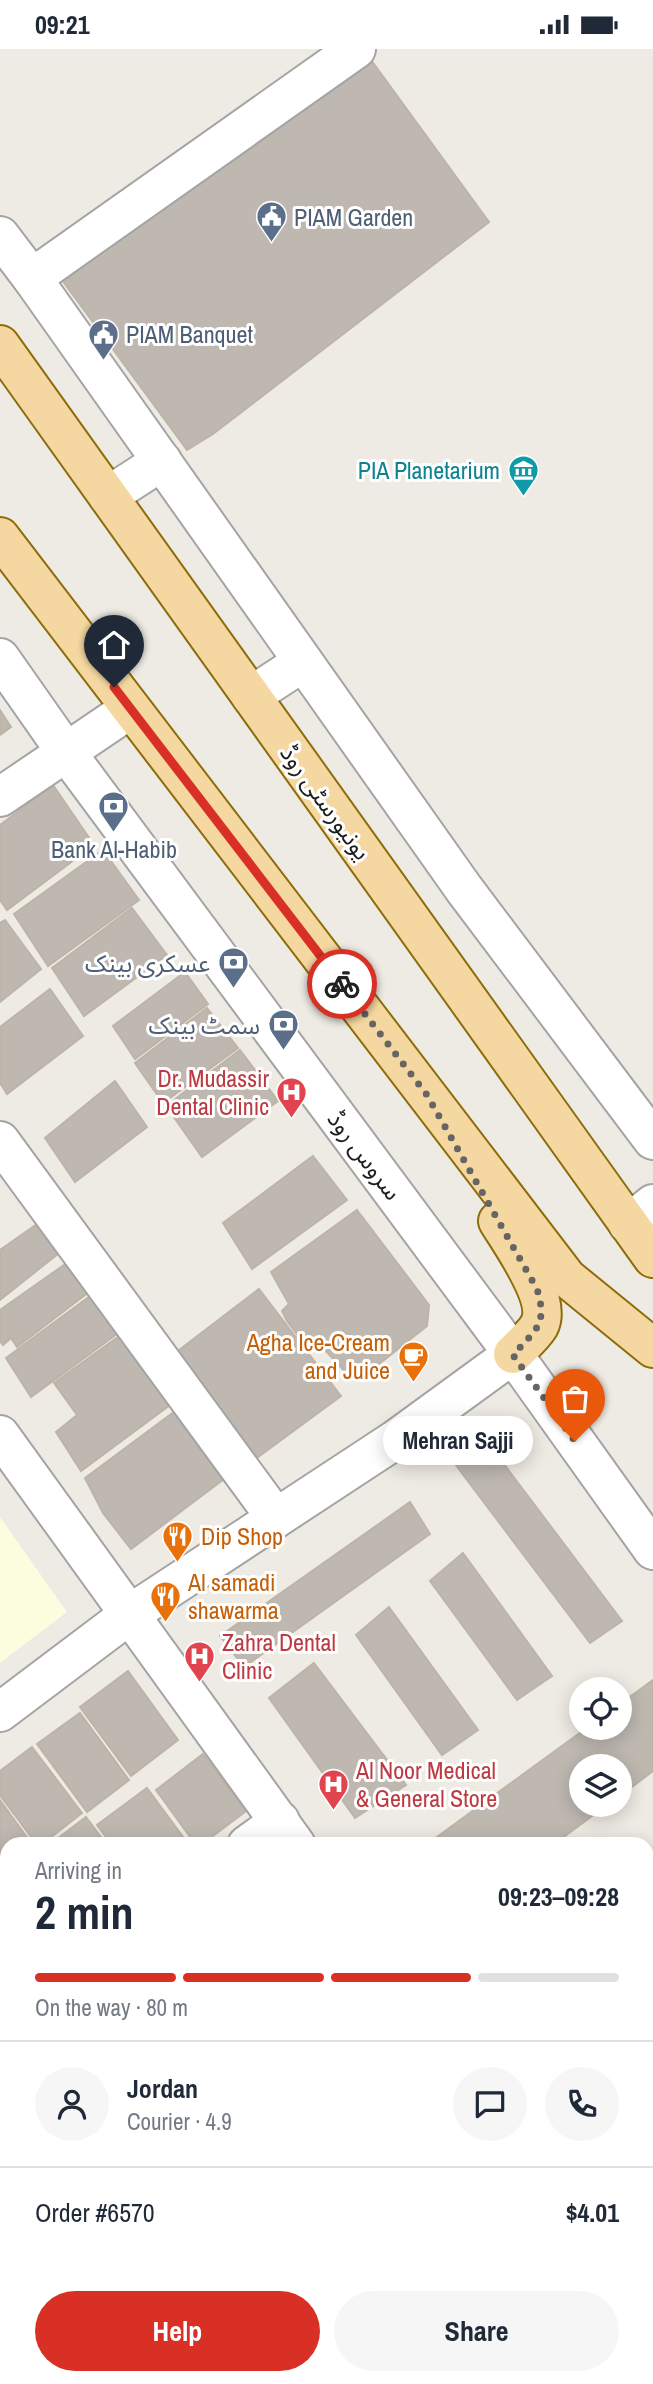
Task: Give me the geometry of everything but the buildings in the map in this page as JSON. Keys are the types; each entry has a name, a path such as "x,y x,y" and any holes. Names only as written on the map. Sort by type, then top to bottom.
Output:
{"main road":[{"name":"یونیورسٹی روڈ","path":"0,345 251,697 640,1214 653,1258"},
{"path":"0,537 568,1278 653,1348"},
{"path":"427,1095 537,1289 543,1308 540,1325 513,1355"}],"street":[{"path":"32,278 356,49"},
{"path":"0,236 464,889 653,1140"},
{"path":"108,496 162,461"},
{"name":"سروس روڈ","path":"0,658 66,752 513,1355 653,1550"},
{"path":"251,697 303,662"},
{"path":"0,797 130,709"},
{"path":"0,1141 276,1518"},
{"path":"0,1712 130,1614 395,1440 513,1355"},
{"path":"0,1435 288,1833"}],"shaded area":[{"path":"0,1517 67,1612 0,1663"}],"way so far":[{"path":"342,984 427,1095 537,1289 543,1308 540,1325 513,1355 575,1441"}],"place":[{"name":"PIAM Garden","path":"271,244"},
{"name":"PIAM Banquet","path":"103,361"},
{"name":"PIA Planetarium","path":"523,497"},
{"name":"Bank Al-Habib","path":"114,834"},
{"name":"عسکری بینک","path":"233,990"},
{"name":"سمٹ بینک","path":"283,1052"},
{"name":"Dr. Mudassir Dental Clinic","path":"292,1119"},
{"name":"Agha Ice-Cream and Juice","path":"413,1383"},
{"name":"Mehran Sajji","path":"575,1441"},
{"name":"Dip Shop","path":"178,1563"},
{"name":"Al samadi shawarma","path":"165,1623"},
{"name":"Zahra Dental Clinic","path":"199,1683"},
{"name":"Al Noor Medical & General Store","path":"333,1811"}],"route":[{"path":"114,687 342,984"}]}
